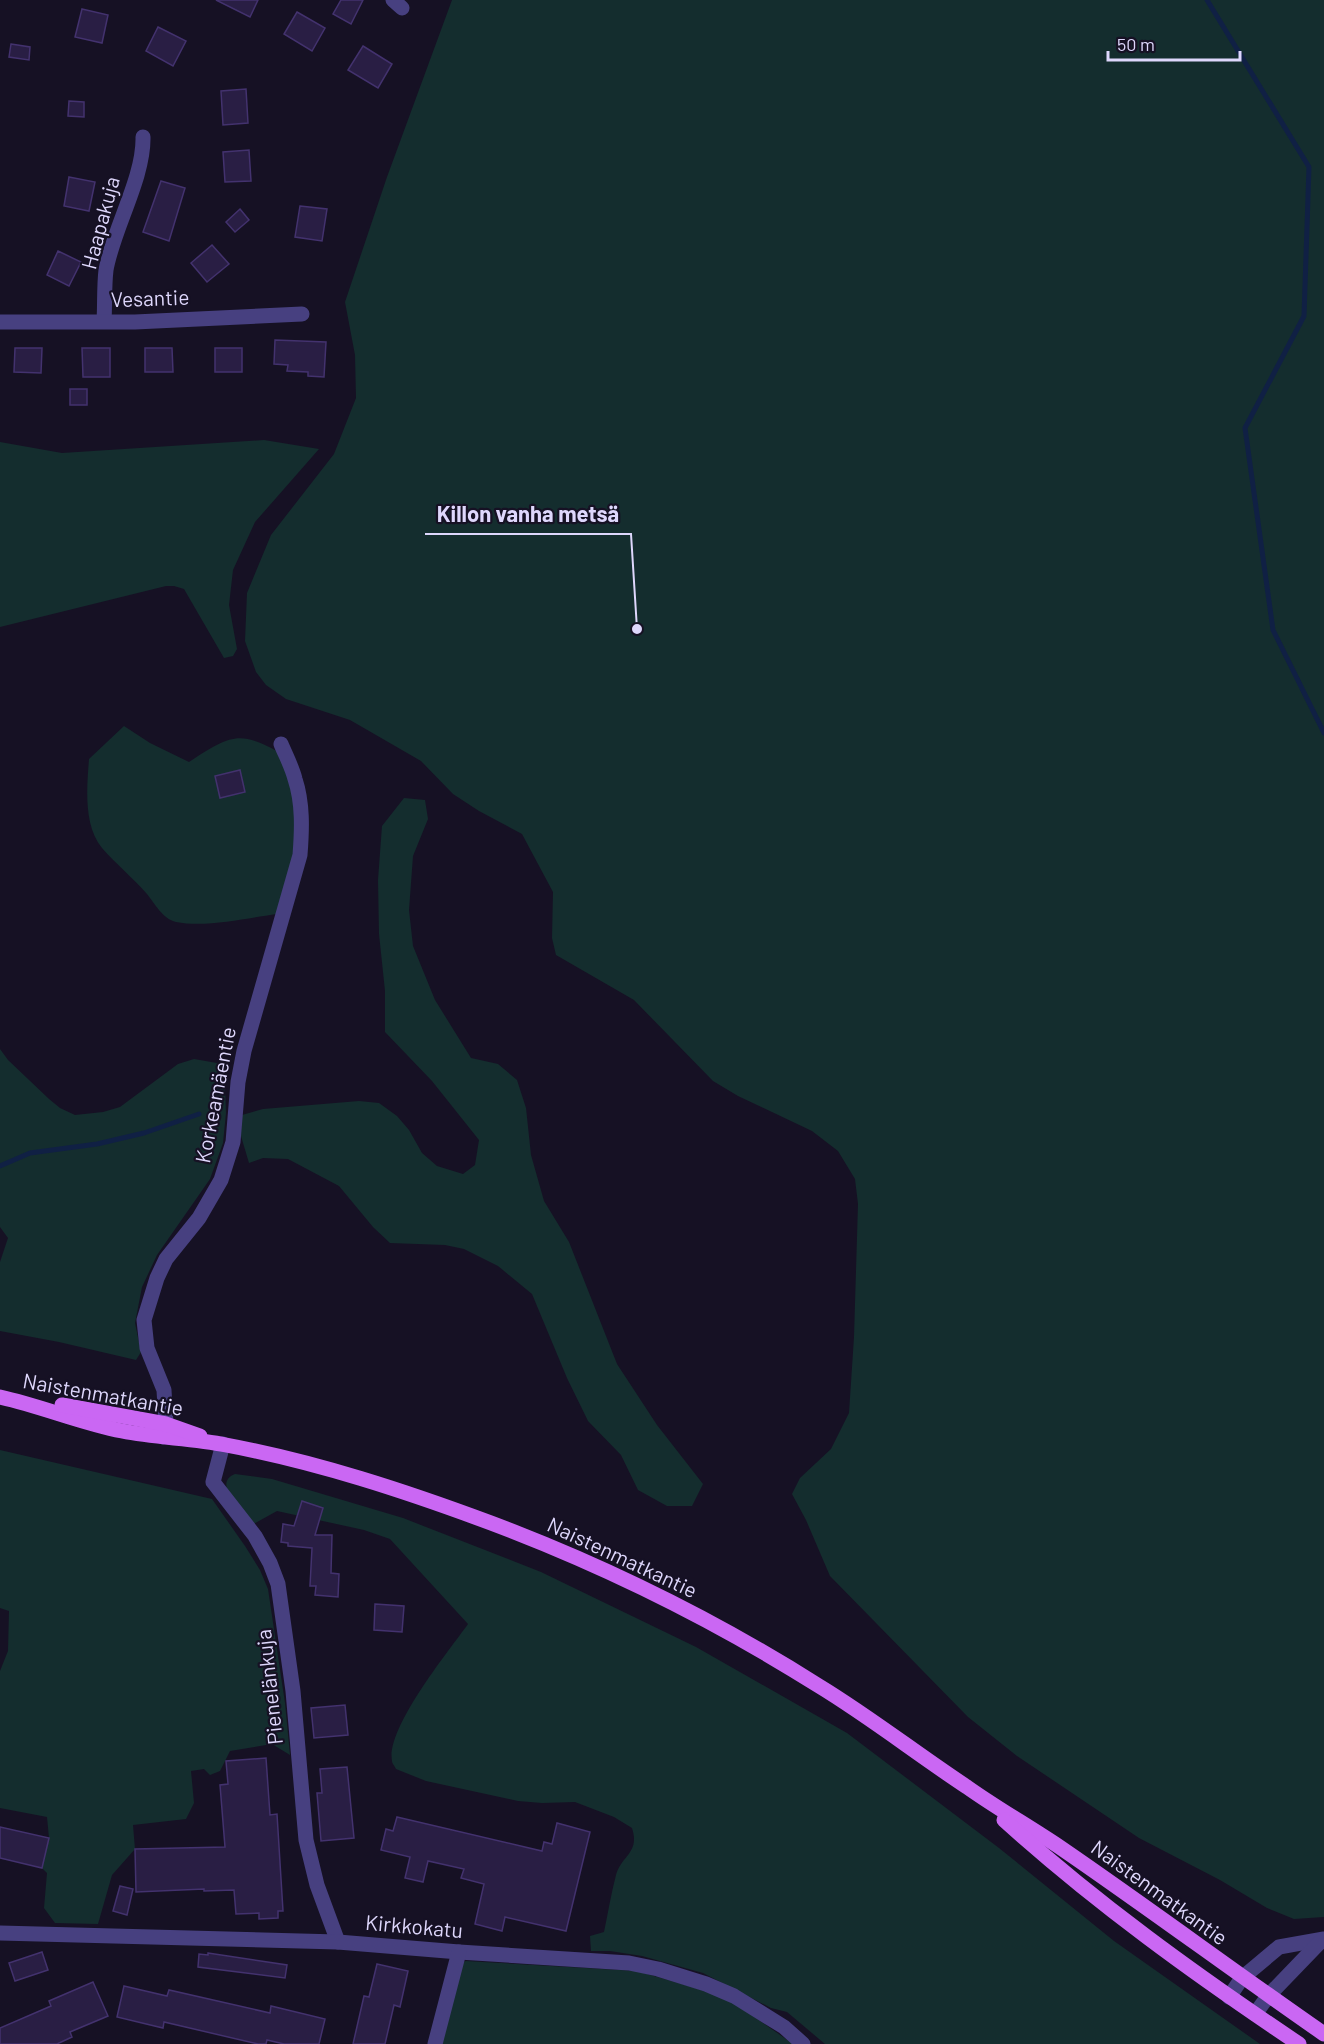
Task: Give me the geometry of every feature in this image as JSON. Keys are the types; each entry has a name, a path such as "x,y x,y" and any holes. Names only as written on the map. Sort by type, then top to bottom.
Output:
{"main road":[{"name":"Naistenmatkantie","path":"4,1398 63,1406 334,1470 494,1524 650,1591 758,1648 821,1687 1060,1848 1324,2034"},
{"name":"Naistenmatkantie","path":"968,1788 1046,1858 1111,1910 1229,1997 1299,2044"}],"street":[{"name":"Haapakuja","path":"104,321 106,270 135,179 143,137"},
{"name":"Vesantie","path":"0,322 135,322 302,314"},
{"name":"Korkeamäentie","path":"164,1431 164,1390 147,1348 144,1320 157,1278 166,1259 210,1201 229,1159 233,1142 238,1082 246,1043 300,855 300,798 281,744"},
{"name":"Pienelänkuja","path":"223,1444 213,1482 255,1536 270,1563 278,1584 293,1691 306,1840 317,1885 338,1942"},
{"name":"Kirkkokatu","path":"0,1933 338,1942 629,1963 658,1969 706,1984 734,1996 784,2027 803,2044"},
{"path":"1229,1997 1242,1978 1279,1947 1323,1940"},
{"path":"1255,2014 1269,1995 1323,1940"},
{"path":"435,2044 459,1952"}],"green space":[{"path":"452,0 1324,0 1324,1917 1294,1919 1267,1908 1220,1880 1139,1838 1017,1756 968,1717 830,1576 792,1494 800,1478 831,1449 849,1413 858,1204 855,1179 838,1151 812,1131 738,1096 713,1081 634,1000 556,955 552,938 553,892 522,834 453,794 421,761 350,720 286,699 266,685 256,672 245,641 247,593 271,535 334,454 356,398 355,355 345,302 387,177"},
{"path":"264,440 319,449 255,522 233,570 229,605 237,649 233,656 224,658 184,589 174,586 166,586 0,627 0,442 62,453"},
{"path":"124,726 150,743 189,762 215,746 235,739 256,741 284,755 294,793 296,844 277,914 213,923 176,922 163,914 142,888 102,848 96,839 89,817 87,793 89,759"},
{"path":"404,798 425,800 428,819 413,856 409,910 413,946 435,1000 471,1058 498,1064 517,1080 526,1108 531,1155 544,1201 569,1242 617,1364 657,1425 703,1484 692,1506 667,1506 638,1490 621,1455 588,1421 567,1378 532,1294 498,1266 464,1249 445,1245 390,1243 373,1227 339,1186 288,1159 263,1158 249,1163 238,1126 242,1115 263,1109 359,1101 379,1103 397,1116 409,1130 422,1153 437,1166 463,1174 475,1165 479,1140 432,1081 385,1032 385,991 379,934 378,880 382,826"},
{"path":"0,1049 8,1060 49,1099 60,1108 75,1115 103,1112 120,1107 178,1064 194,1059 217,1063 224,1058 226,1113 223,1143 210,1179 157,1255 142,1287 135,1323 141,1352 136,1360 0,1331 0,1262 8,1238 0,1227"},
{"path":"0,1450 212,1499 260,1570 268,1589 285,1703 290,1755 272,1744 230,1751 220,1771 210,1775 204,1769 191,1771 194,1803 186,1819 133,1825 135,1849 112,1875 98,1924 55,1923 44,1908 47,1873 42,1868 49,1838 47,1817 0,1808 0,1671 8,1651 9,1611 0,1608"},
{"path":"235,1474 272,1479 403,1518 541,1572 696,1647 847,1733 999,1848 1114,1941 1260,2044 825,2044 787,2012 771,2008 703,1973 642,1956 610,1951 591,1951 590,1936 604,1932 616,1875 634,1843 632,1828 614,1817 575,1802 518,1801 426,1781 396,1769 392,1762 393,1747 408,1711 468,1624 390,1539 364,1530 277,1511 250,1526 227,1491 226,1484"},
{"path":"466,1961 637,1971 730,2000 793,2044 442,2044 461,1963"}],"building":[{"path":"216,0 258,0 250,17"},
{"path":"341,0 363,0 351,24 333,14"},
{"path":"82,9 108,15 102,43 75,37"},
{"path":"297,12 325,28 312,51 284,34"},
{"path":"158,27 186,41 173,66 146,51"},
{"path":"11,44 30,47 29,60 9,57"},
{"path":"363,46 392,64 378,88 348,70"},
{"path":"246,89 248,123 223,125 221,91"},
{"path":"69,101 84,102 84,117 68,116"},
{"path":"249,150 251,181 225,182 223,152"},
{"path":"69,177 95,182 89,211 64,206"},
{"path":"161,181 185,188 169,241 143,232"},
{"path":"300,206 327,209 322,241 295,237"},
{"path":"240,209 249,220 235,232 226,222"},
{"path":"212,245 229,264 207,282 191,263"},
{"path":"58,251 81,262 69,286 47,275"},
{"path":"275,340 326,342 324,377 308,376 308,372 287,371 288,365 274,364"},
{"path":"15,348 42,348 41,373 14,372"},
{"path":"82,348 110,348 110,377 83,377"},
{"path":"145,348 172,348 173,372 145,372"},
{"path":"215,348 242,348 242,372 215,372"},
{"path":"70,389 87,389 87,405 70,405"},
{"path":"240,770 245,792 220,798 215,776"},
{"path":"302,1501 323,1508 315,1535 332,1535 331,1573 339,1574 338,1597 315,1595 316,1586 310,1586 312,1548 288,1546 288,1543 281,1542 283,1524 294,1526"},
{"path":"375,1604 404,1606 402,1632 374,1630"},
{"path":"345,1705 348,1735 314,1738 311,1708"},
{"path":"266,1758 270,1815 277,1814 283,1911 278,1911 278,1918 259,1919 259,1913 236,1914 234,1890 136,1892 135,1849 225,1847 220,1785 228,1784 226,1761"},
{"path":"347,1767 354,1838 321,1841 317,1793 322,1793 320,1769"},
{"path":"397,1817 542,1851 544,1842 552,1844 557,1823 590,1832 566,1931 505,1917 502,1931 475,1924 484,1884 461,1878 464,1869 428,1861 423,1882 405,1878 410,1857 381,1850 386,1829 393,1831"},
{"path":"0,1827 49,1838 42,1868 0,1858"},
{"path":"120,1886 133,1889 127,1915 113,1911"},
{"path":"42,1952 48,1970 15,1981 9,1963"},
{"path":"208,1953 287,1965 285,1978 198,1967 199,1954 208,1955"},
{"path":"377,1964 408,1971 400,2007 394,2005 385,2044 353,2044 364,1996 369,1997"},
{"path":"93,1982 108,2016 70,2032 72,2037 57,2044 0,2044 0,2028 51,2006 49,2001"},
{"path":"124,1986 167,1996 169,1990 270,2013 271,2006 325,2019 319,2044 284,2044 267,2040 266,2044 258,2044 164,2022 163,2028 117,2017"}],"waterway":[{"path":"1207,0 1309,167 1304,316 1245,428 1273,630 1324,733"},
{"path":"0,1166 30,1153 97,1144 144,1133 199,1114"}],"place":[{"name":"Killon vanha metsä","path":"637,629"}]}
